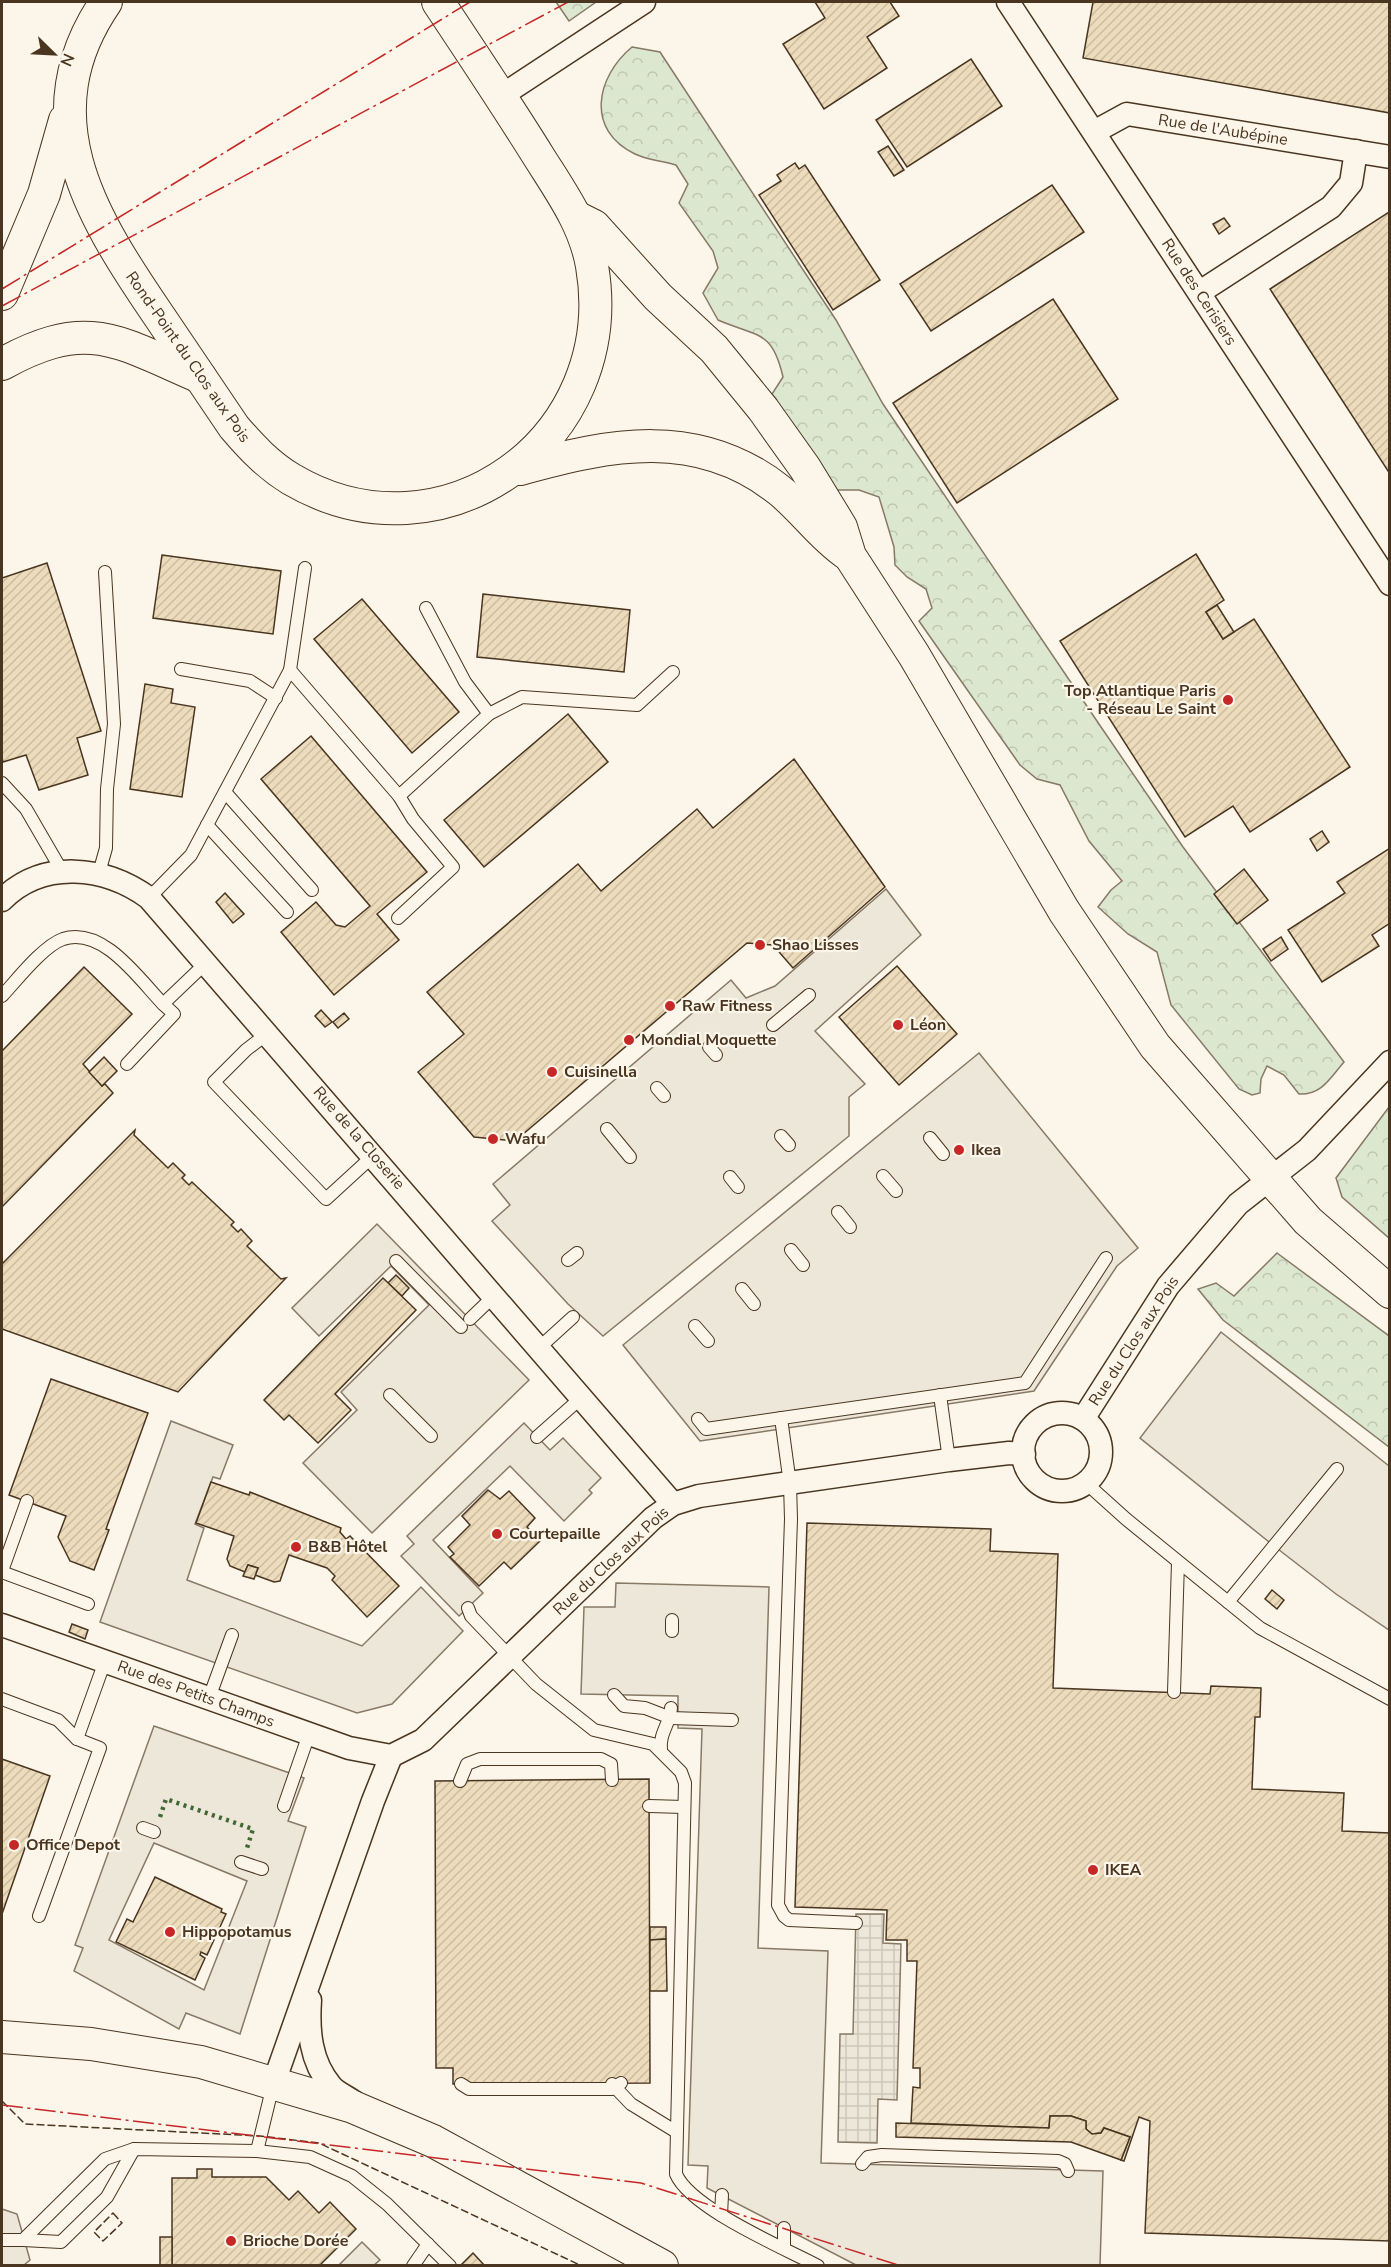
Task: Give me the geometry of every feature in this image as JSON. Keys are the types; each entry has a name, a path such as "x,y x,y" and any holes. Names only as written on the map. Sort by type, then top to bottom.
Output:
{"main road":[{"name":"Rond-Point du Clos aux Pois","path":"106,2 86,36 75,70 70,101 71,135 77,170 93,211 124,265 234,428 254,450 273,466 316,491 347,501 395,508 425,504 466,494 510,472 542,444 568,412 584,380 592,351 596,306 587,243 576,217 501,96 438,2"},
{"path":"2,294 44,194 70,101"},
{"path":"576,217 594,226 658,297 714,349 742,381 805,468 841,527 850,556 914,655 1064,911 1155,1046 1308,1221 1389,1292"},
{"path":"2,364 26,350 53,341 105,338 154,354 200,377"},
{"path":"510,472 572,454 624,445 667,445 708,454 741,467 778,489 805,514 825,538 850,556"},
{"path":"2,2037 92,2044 201,2062 353,2107 433,2141 663,2265"}],"street":[{"path":"501,96 644,2"},
{"name":"Rue des Cerisiers","path":"1008,2 1386,572"},
{"name":"Rue de l'Aubépine","path":"1094,132 1127,114 1389,157"},
{"path":"1200,292 1331,207 1351,183 1356,152"},
{"name":"Rue de la Closerie","path":"4,894 26,883 62,872 99,873 118,879 149,898 374,1155 673,1504"},
{"name":"Rue du Clos aux Pois","path":"1083,1419 1168,1286 1238,1204 1307,1150 1389,1062"},
{"path":"1060,1413 1083,1419 1092,1427 1101,1450 1100,1463 1086,1483 1064,1491 1051,1489 1032,1476 1024,1454 1025,1442 1038,1421 1060,1413"},
{"name":"Rue du Clos aux Pois","path":"391,1756 423,1740 653,1518 673,1504 699,1496 949,1460 1009,1453 1024,1454"},
{"name":"Rue des Petits Champs","path":"2,1625 309,1734 367,1753 391,1756"},
{"path":"273,2085 391,1756"},
{"path":"311,1978 308,2024 313,2054 331,2086 373,2115"}],"lane":[{"path":"149,898 191,855 290,670 305,568"},
{"path":"99,873 106,848 107,789 114,724 105,572"},
{"path":"426,608 465,682 489,714"},
{"path":"181,669 249,681 276,698"},
{"path":"290,670 399,796 412,819 453,867 398,918"},
{"path":"399,796 489,714 522,697 637,705 673,672"},
{"path":"2,783 26,809 62,872"},
{"path":"225,792 312,890"},
{"path":"207,825 286,912"},
{"path":"2,996 48,949 63,939 95,942 112,952 174,1014 127,1064"},
{"path":"163,1004 207,962"},
{"path":"773,1025 809,995"},
{"path":"268,1033 246,1050 214,1083 326,1199 374,1155"},
{"path":"607,1130 630,1157"},
{"path":"930,1138 943,1154"},
{"path":"883,1176 896,1191"},
{"path":"730,1177 738,1187"},
{"path":"838,1212 850,1227"},
{"path":"791,1250 803,1265"},
{"path":"698,1419 706,1429 940,1395 978,1384 1025,1383 1034,1359 1068,1306 1106,1258"},
{"path":"396,1261 465,1323 495,1295"},
{"path":"742,1289 754,1304"},
{"path":"540,1347 573,1317"},
{"path":"695,1326 708,1341"},
{"path":"904,1389 913,1399"},
{"path":"390,1395 431,1436"},
{"path":"940,1395 949,1460"},
{"path":"537,1437 582,1397"},
{"path":"832,1399 841,1409"},
{"path":"764,1409 776,1419 790,1484 778,1905 789,1920 856,1923"},
{"path":"1228,1602 1337,1469"},
{"path":"1086,1483 1260,1628 1389,1700"},
{"path":"27,1502 2,1572 88,1604"},
{"path":"1174,1692 1178,1562"},
{"path":"468,1608 471,1616 536,1684 594,1730 648,1741 661,1750 683,1775 675,2131 675,2164 679,2182 721,2215 818,2265"},
{"path":"209,1698 232,1635"},
{"path":"77,1739 105,1661"},
{"path":"614,1695 624,1706 732,1720"},
{"path":"2,1699 58,1720 77,1739 100,1748 39,1916"},
{"path":"661,1750 661,1735 671,1713"},
{"path":"284,1806 309,1734"},
{"path":"459,1780 467,1764 480,1759 602,1759 610,1764 612,1780"},
{"path":"649,1806 684,1807"},
{"path":"241,1862 262,1869"},
{"path":"461,2084 469,2089 612,2089 616,2084 631,2104 675,2131"},
{"path":"257,2151 273,2085"},
{"path":"2,2240 62,2242 107,2197 134,2149"},
{"path":"23,2240 105,2159 134,2149 257,2151 310,2157 352,2176 387,2204 450,2265"},
{"path":"862,2164 868,2157 876,2155 928,2161 1006,2164 1058,2161 1068,2170"},
{"path":"721,2215 722,2195"},
{"path":"784,2228 784,2247"},
{"path":"413,2265 428,2244"}],"green space":[{"path":"556,2 596,2 569,21"},
{"path":"632,47 660,52 836,320 883,404 1101,727 1183,847 1344,1062 1320,1089 1307,1094 1299,1094 1284,1075 1267,1066 1261,1079 1260,1093 1252,1095 1239,1089 1171,1005 1157,952 1128,934 1098,907 1111,890 1122,881 1089,841 1060,785 1037,779 1020,765 919,621 932,608 926,589 907,577 895,565 894,547 879,497 859,490 833,490 819,475 772,394 783,377 774,350 761,337 718,320 703,293 718,268 713,251 679,203 688,184 676,165 635,154 619,144 608,131 601,103 604,88 610,73"},
{"path":"1389,1107 1389,1238 1342,1197 1336,1178"},
{"path":"1277,1253 1389,1336 1389,1447 1223,1320 1198,1289 1216,1283 1234,1296"}],"shaded area":[{"path":"886,889 921,935 815,1031 865,1084 849,1097 849,1136 603,1336 568,1304 492,1221 510,1205 493,1184 731,980 746,998 775,986"},
{"name":"Ikea","path":"979,1053 1138,1248 1117,1266 1034,1391 700,1441 623,1345"},
{"path":"377,1224 529,1380 372,1533 303,1463 357,1410 341,1392 429,1305 391,1266 319,1336 292,1308"},
{"path":"1221,1332 1389,1466 1389,1630 1336,1594 1140,1438"},
{"path":"171,1421 233,1445 220,1479 213,1477 195,1524 204,1528 187,1580 362,1646 421,1587 463,1631 392,1704 357,1713 100,1622"},
{"path":"524,1423 550,1450 563,1438 601,1478 589,1490 592,1493 564,1521 510,1466 433,1540 483,1593 459,1616 401,1556 414,1544 407,1536"},
{"path":"616,1583 769,1587 758,1948 828,1951 821,2163 1103,2171 1100,2265 856,2265 707,2188 708,2166 688,2165 702,1729 678,1728 678,1696 581,1694 584,1607 615,1607"},
{"path":"154,1726 304,1778 288,1821 306,1827 240,2034 186,2013 179,2029 74,1971 83,1948 75,1945","holes":["154,1843 247,1881 204,1990 109,1940"]},
{"path":"856,1914 884,1914 883,1943 901,1944 897,2100 878,2099 877,2143 838,2142 840,2034 853,2034"},
{"path":"2,2209 17,2214 30,2260 24,2265 2,2266"},
{"path":"362,2242 380,2260 374,2265 339,2265"}],"building":[{"path":"815,2 890,2 899,16 867,37 887,68 824,109 783,44 825,18"},
{"path":"1093,2 1390,2 1390,113 1083,58"},
{"path":"971,59 1002,106 907,167 876,120"},
{"path":"888,146 904,170 894,176 878,152"},
{"path":"795,163 799,169 805,165 880,280 833,310 759,195 781,181 777,175"},
{"path":"1052,185 1084,232 931,331 900,284"},
{"path":"1389,212 1390,214 1390,474 1270,289"},
{"path":"1224,218 1230,226 1219,234 1213,224"},
{"path":"1053,299 1118,399 957,503 893,403"},
{"path":"1196,554 1224,600 1206,612 1223,639 1254,619 1350,767 1250,832 1233,806 1185,837 1060,641"},
{"path":"162,555 281,571 273,634 153,618"},
{"path":"47,563 101,731 77,738 88,775 39,790 26,755 3,762 2,758 2,578"},
{"path":"483,594 630,610 624,672 477,657"},
{"path":"362,599 459,712 412,753 314,639"},
{"path":"1217,605 1234,632 1223,639 1206,612"},
{"path":"145,684 173,689 171,703 195,707 182,797 130,789"},
{"path":"568,714 608,762 484,867 444,820"},
{"path":"311,736 427,872 377,914 399,940 334,995 281,932 316,902 336,925 345,927 370,906 261,779"},
{"path":"794,759 885,887 793,968 773,945 747,943 515,1141 474,1137 418,1072 464,1034 427,992 578,864 601,891 697,809 713,828"},
{"path":"1322,831 1329,842 1317,851 1310,839"},
{"path":"1390,848 1390,923 1372,935 1379,946 1322,982 1288,930 1345,893 1337,882"},
{"path":"1244,869 1268,900 1237,924 1214,894"},
{"path":"225,893 244,914 233,923 216,902"},
{"path":"1281,937 1288,949 1271,961 1263,949"},
{"name":"Léon","path":"897,966 957,1034 899,1085 839,1017"},
{"path":"84,967 132,1014 83,1064 102,1086 105,1084 113,1093 2,1207 2,1051"},
{"path":"321,1010 332,1022 325,1027 315,1016"},
{"path":"344,1013 349,1019 338,1028 333,1022"},
{"path":"104,1057 117,1071 102,1086 89,1072"},
{"path":"135,1130 134,1135 168,1168 173,1163 185,1175 182,1178 189,1185 192,1182 234,1222 231,1225 238,1232 241,1229 252,1241 247,1246 281,1279 286,1278 178,1392 2,1329 2,1264"},
{"path":"396,1275 409,1288 402,1296 388,1283"},
{"path":"383,1278 416,1310 335,1394 351,1410 318,1443 289,1415 284,1420 264,1400"},
{"path":"51,1379 148,1413 106,1529 109,1530 94,1570 70,1561 58,1537 66,1516 9,1495"},
{"name":"B&B Hôtel","path":"211,1482 249,1495 250,1492 341,1528 340,1532 346,1539 350,1536 399,1586 367,1617 332,1580 335,1576 327,1568 289,1555 280,1581 274,1582 255,1575 258,1568 248,1565 245,1572 230,1566 227,1559 234,1536 196,1523"},
{"name":"Courtepaille","path":"488,1490 500,1499 509,1491 535,1518 527,1527 540,1541 511,1569 504,1562 479,1586 450,1557 454,1554 448,1547 470,1525 462,1516"},
{"name":"IKEA","path":"807,1523 991,1529 990,1551 1058,1554 1053,1688 1210,1694 1211,1686 1261,1688 1260,1717 1255,1717 1252,1789 1344,1793 1342,1831 1390,1833 1390,2241 1145,2233 1150,2121 1139,2117 1124,2161 1121,2160 1130,2137 1104,2128 1101,2133 1092,2134 1086,2129 1086,2121 1071,2116 1050,2116 1049,2128 911,2123 913,2087 920,2088 920,2068 913,2068 917,1961 907,1961 907,1940 886,1940 887,1910 795,1907"},
{"path":"248,1565 258,1568 254,1579 243,1576"},
{"path":"1272,1590 1284,1600 1277,1609 1265,1599"},
{"path":"72,1624 88,1630 85,1639 69,1632"},
{"name":"Office Depot","path":"2,1759 50,1776 2,1914"},
{"path":"649,1779 650,2083 453,2084 453,2068 436,2068 435,1781"},
{"name":"Hippopotamus","path":"155,1877 222,1909 221,1912 226,1914 207,1955 201,1952 200,1955 205,1958 195,1980 116,1942 127,1919 133,1922"},
{"path":"650,1927 666,1927 666,1939 650,1940"},
{"path":"666,1939 667,1991 650,1991 650,1940"},
{"path":"1050,2116 1071,2116 1086,2121 1086,2129 1092,2134 1101,2133 1104,2128 1130,2137 1121,2160 1071,2142 896,2137 896,2123 1049,2128"},
{"path":"197,2169 212,2169 212,2177 266,2177 289,2200 298,2191 319,2213 330,2202 356,2229 319,2266 172,2265 172,2178 197,2178"},
{"path":"160,2237 172,2237 172,2265 193,2266 160,2266"},
{"path":"473,2253 485,2266 460,2266"}],"hedge":[{"path":"160,1817 166,1799 253,1829 247,1848"}],"fence":[{"path":"2,2101 25,2124 260,2136 319,2143 582,2266"},
{"path":"113,2213 122,2223 103,2241 94,2232 113,2213"}],"power":[{"path":"2,289 470,2"},
{"path":"2,306 568,2"},
{"path":"2,2105 641,2183 901,2266"}],"place":[{"name":"Top Atlantique Paris - Réseau Le Saint","path":"1228,700"},
{"name":"Shao Lisses","path":"760,945"},
{"name":"Raw Fitness","path":"670,1006"},
{"name":"Léon","path":"898,1025"},
{"name":"Mondial Moquette","path":"629,1040"},
{"name":"Cuisinella","path":"552,1072"},
{"name":"Wafu","path":"493,1139"},
{"name":"Ikea","path":"959,1150"},
{"name":"Courtepaille","path":"497,1534"},
{"name":"B&B Hôtel","path":"296,1547"},
{"name":"Office Depot","path":"14,1845"},
{"name":"IKEA","path":"1093,1870"},
{"name":"Hippopotamus","path":"170,1932"},
{"name":"Brioche Dorée","path":"231,2241"}]}
